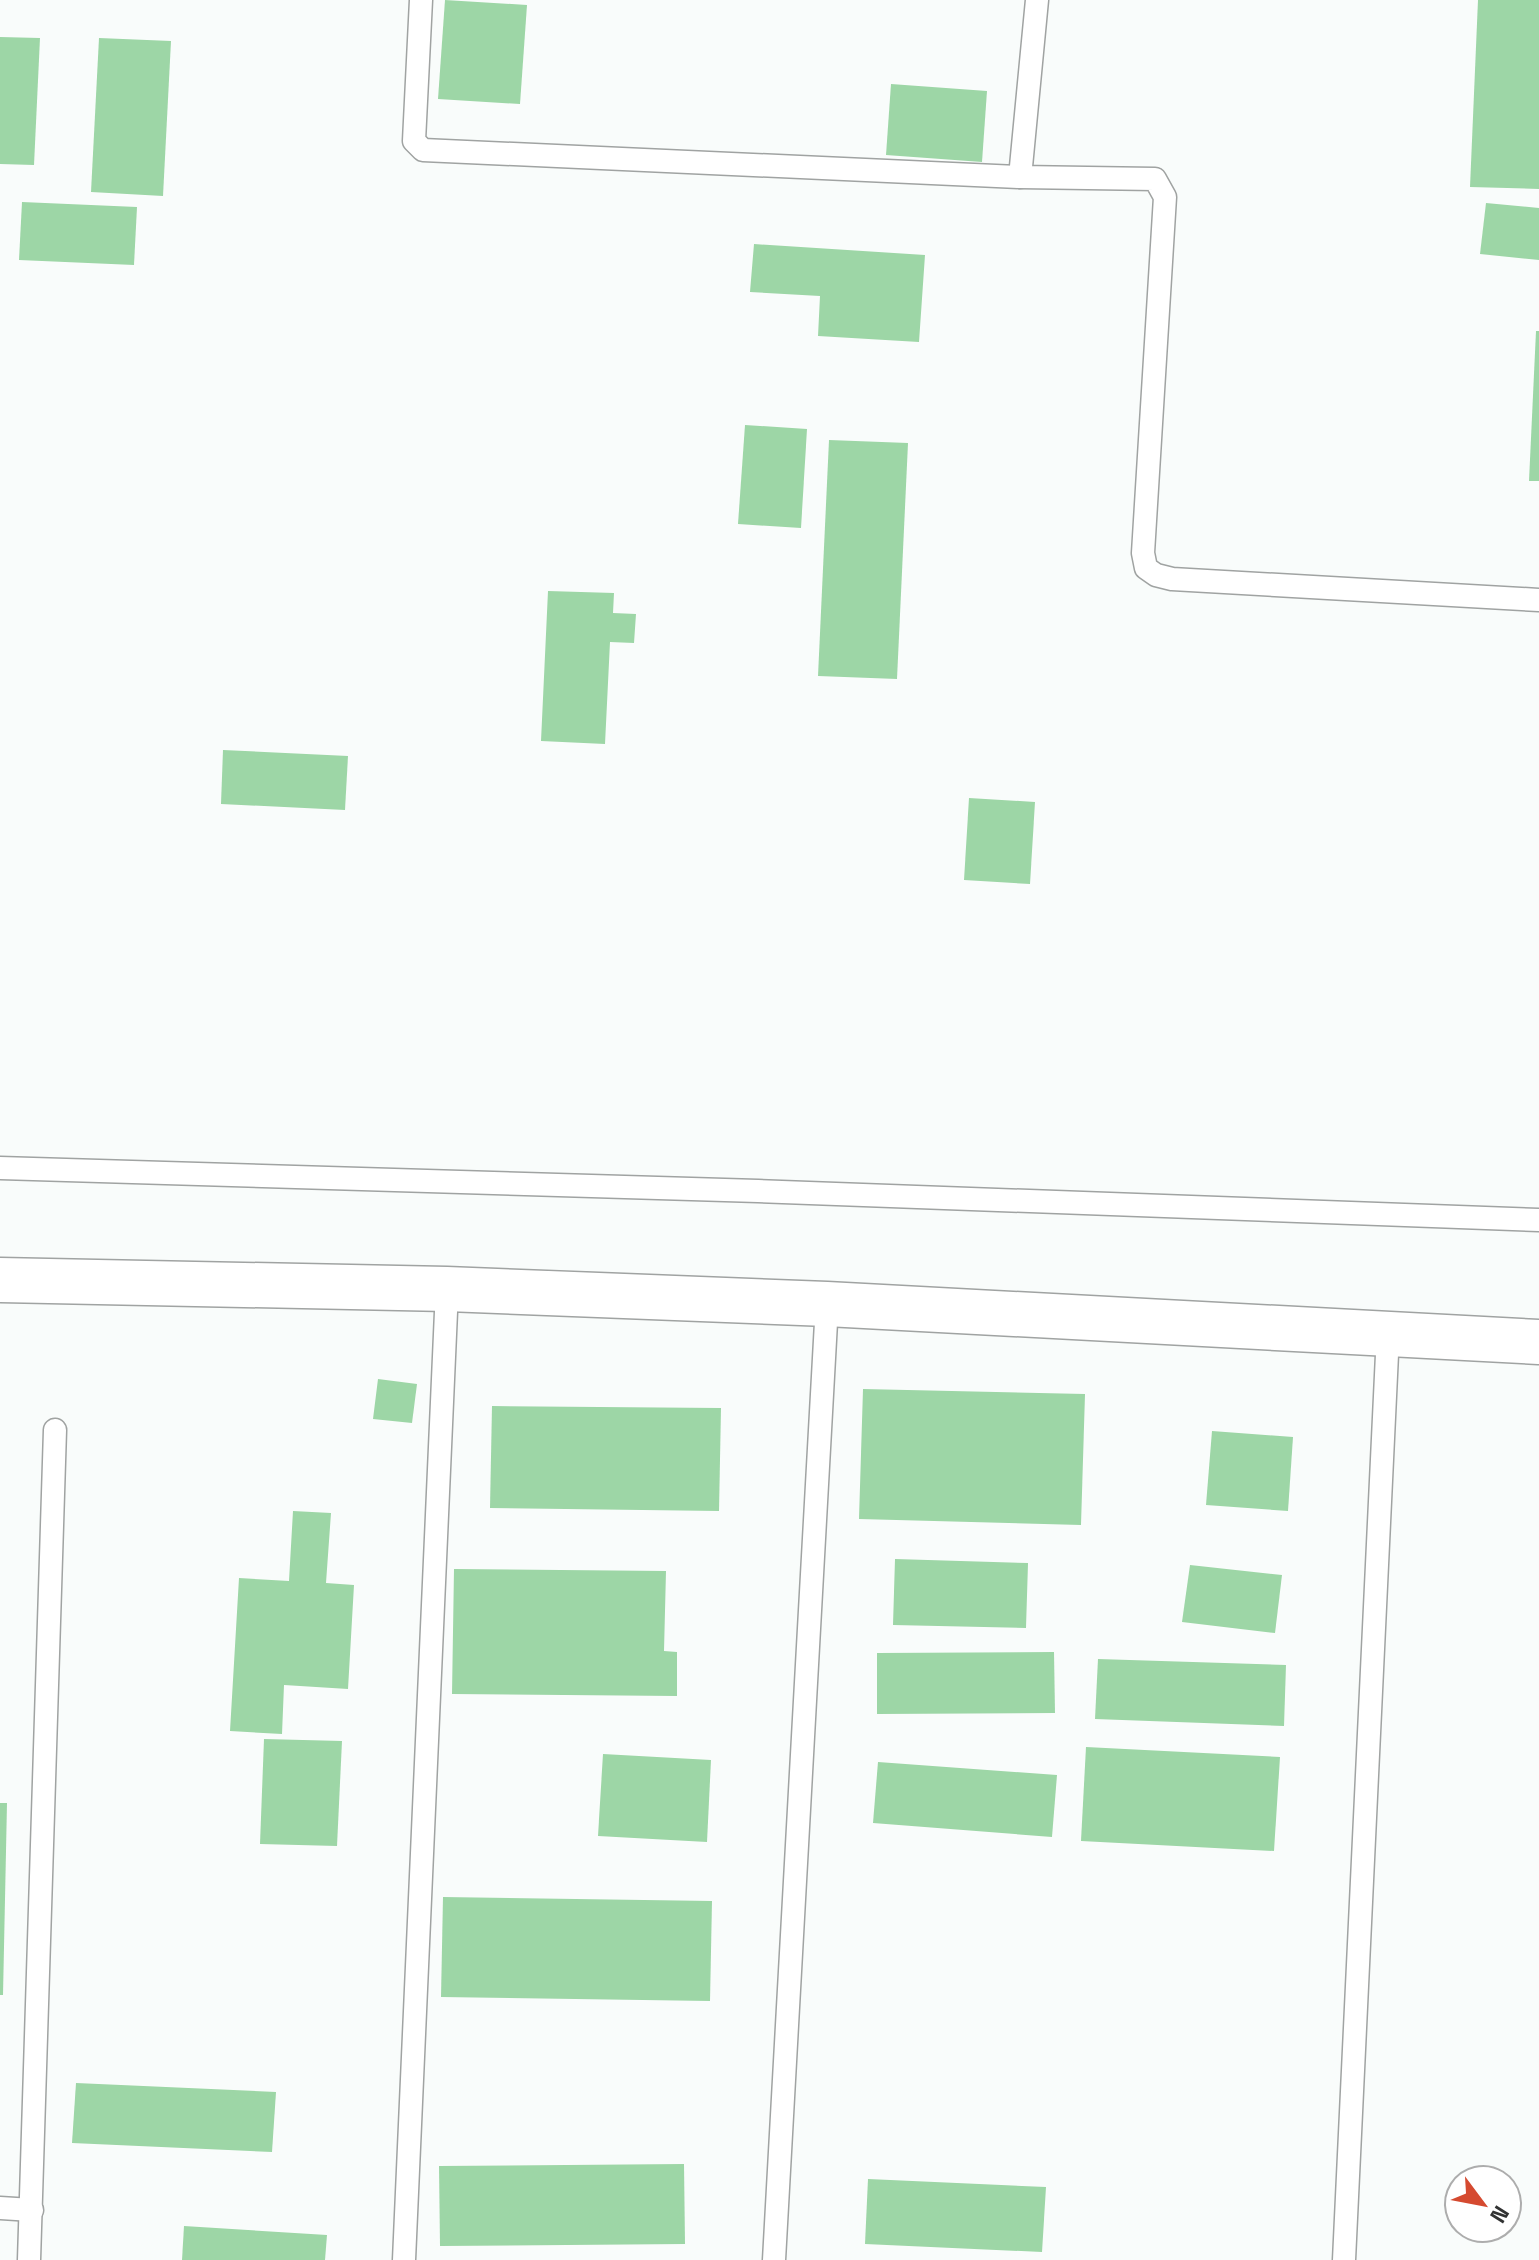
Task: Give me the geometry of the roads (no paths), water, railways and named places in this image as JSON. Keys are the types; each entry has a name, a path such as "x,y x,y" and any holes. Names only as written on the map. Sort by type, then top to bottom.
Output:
{"main road":[{"path":"0,1280 447,1289 827,1304 1539,1342"}],"lane":[{"path":"421,0 414,141 423,150 1020,177 1155,179 1165,197 1143,553 1146,568 1156,575 1172,579 1539,600"},
{"path":"1020,177 1037,0"},
{"path":"0,1168 742,1190 1539,1220"},
{"path":"404,2260 447,1289"},
{"path":"774,2260 827,1304"},
{"path":"1344,2260 1388,1333"},
{"path":"29,2260 55,1430"},
{"path":"0,2208 32,2210"}]}
